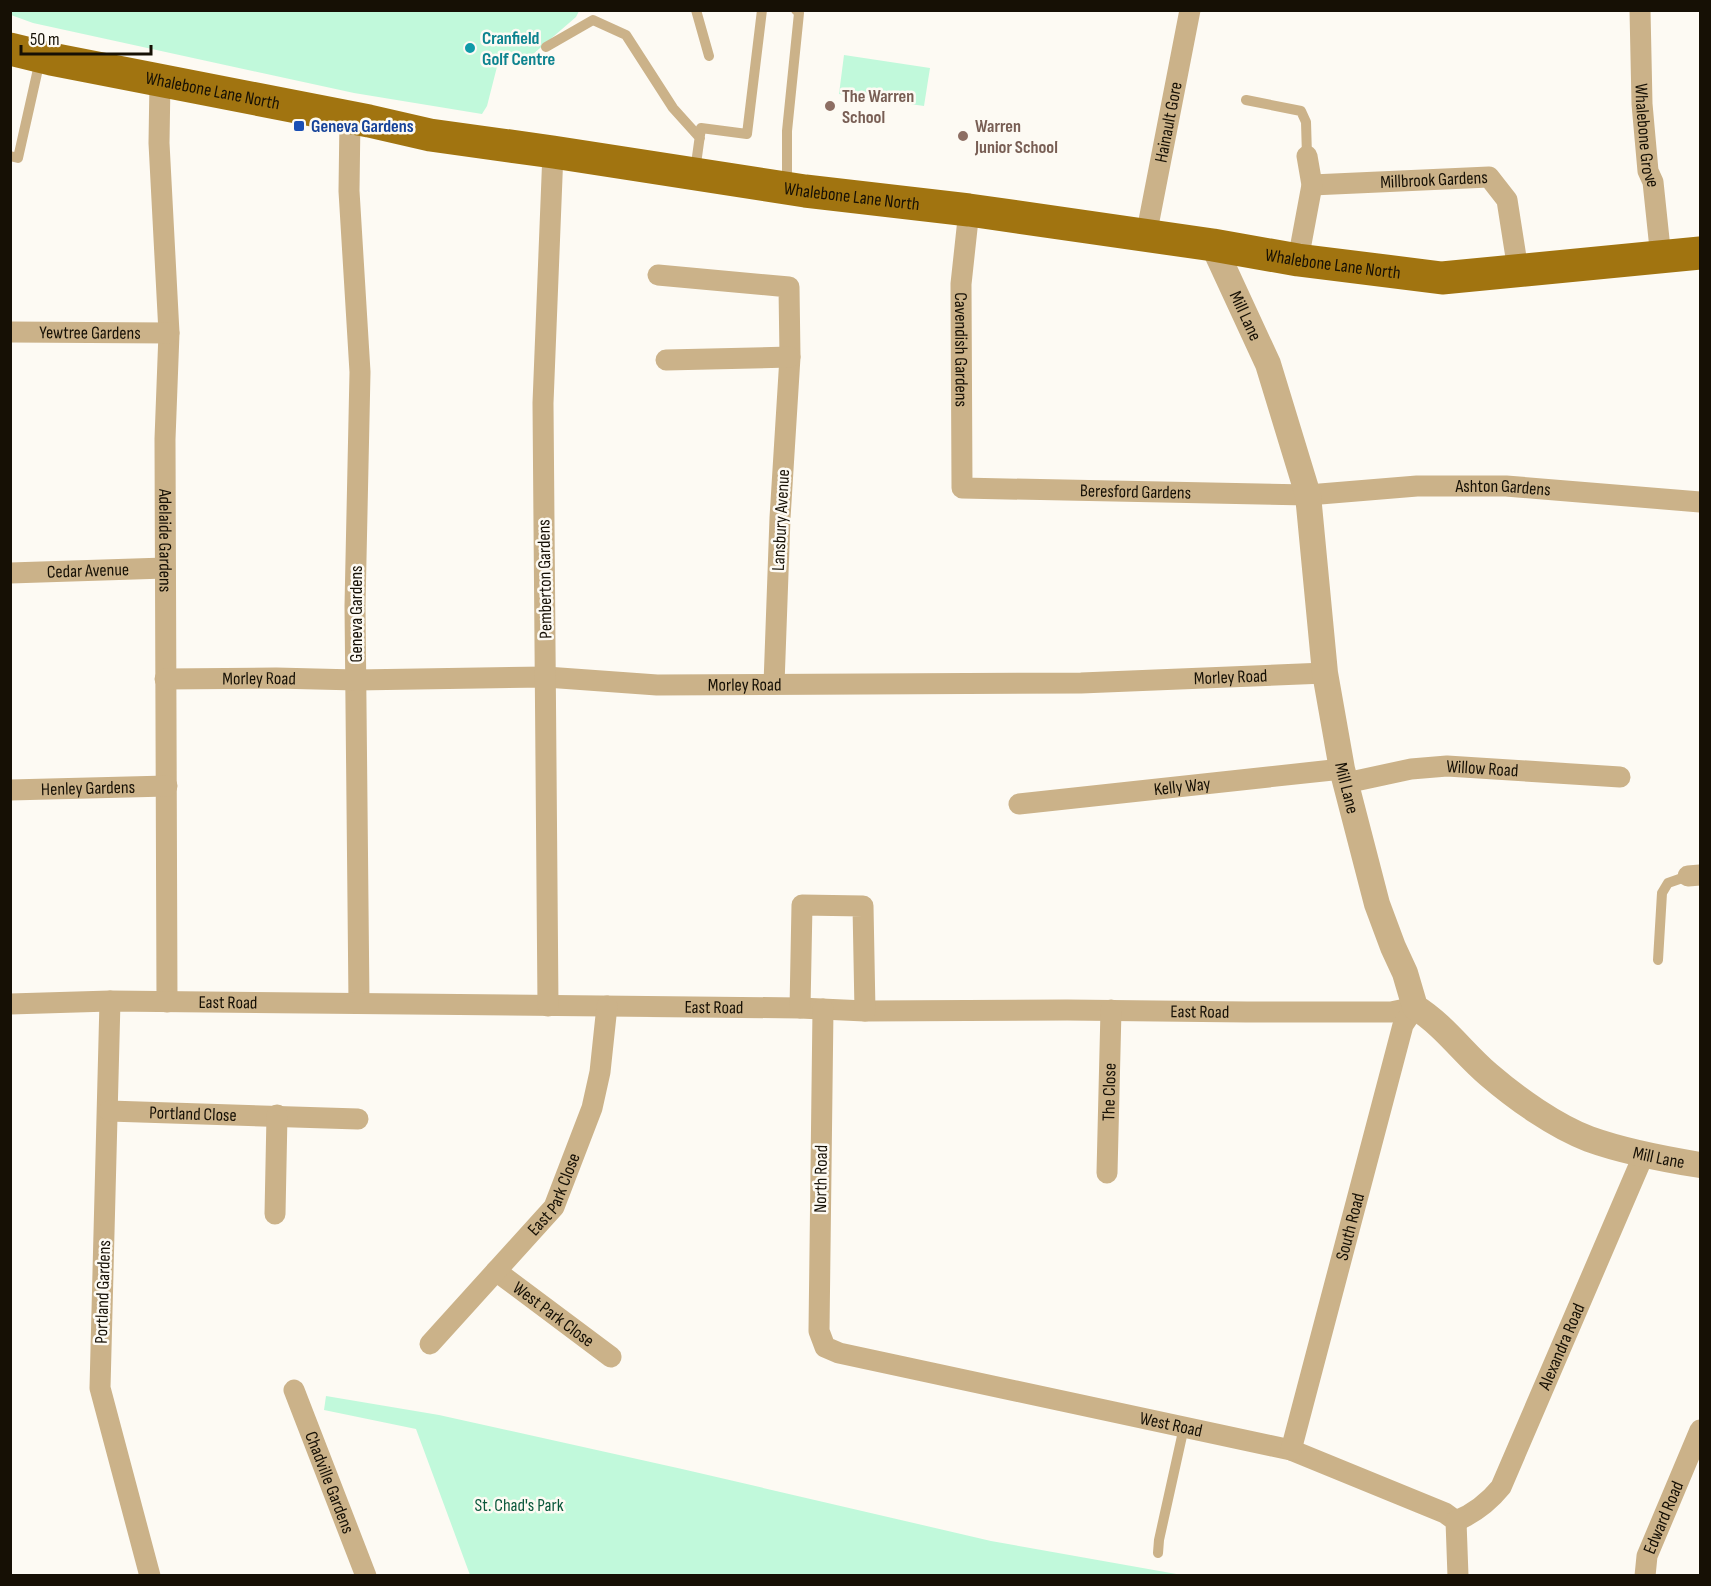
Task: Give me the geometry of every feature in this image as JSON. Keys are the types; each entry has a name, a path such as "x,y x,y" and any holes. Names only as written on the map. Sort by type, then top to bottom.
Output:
{"main road":[{"name":"Whalebone Lane North","path":"26,53 430,135 694,174 787,176 969,210 1214,245 1298,260 1442,278 1701,253"}],"street":[{"name":"Hainault Gore","path":"1146,236 1190,10"},
{"name":"Whalebone Grove","path":"1640,10 1642,104 1648,171 1653,182 1661,258"},
{"name":"Adelaide Gardens","path":"160,81 159,143 169,333 165,439 167,1002"},
{"name":"Geneva Gardens","path":"350,117 349,191 360,372 355,606 359,1003"},
{"name":"Pemberton Gardens","path":"548,1006 543,403 553,152"},
{"path":"1298,260 1312,185 1307,156"},
{"name":"Millbrook Gardens","path":"1312,185 1489,177 1507,200 1518,270"},
{"name":"Cavendish Gardens","path":"962,488 961,284 969,210"},
{"name":"Mill Lane","path":"1214,245 1268,364 1308,495 1325,673 1344,776 1377,904 1405,974 1415,1008 1432,1018 1490,1076 1555,1122 1587,1138 1644,1154 1701,1165"},
{"name":"Lansbury Avenue","path":"658,274 789,286 790,357 780,519 774,684"},
{"name":"Yewtree Gardens","path":"10,332 169,333"},
{"path":"666,360 790,357"},
{"name":"Ashton Gardens","path":"1308,495 1417,486 1506,486 1701,502"},
{"name":"Beresford Gardens","path":"962,488 1308,495"},
{"name":"Cedar Avenue","path":"10,573 165,568"},
{"name":"Morley Road","path":"165,679 356,680 546,677 657,685 1081,683 1325,673"},
{"name":"Willow Road","path":"1344,776 1447,766 1620,777"},
{"name":"Kelly Way","path":"1019,804 1344,776"},
{"name":"Henley Gardens","path":"10,790 167,786"},
{"path":"800,1008 802,905 863,906 865,1011"},
{"name":"East Road","path":"10,1004 110,1001 359,1003 800,1008 865,1011 1391,1012 1415,1008"},
{"name":"Portland Gardens","path":"110,1001 109,1111 100,1388 150,1575"},
{"name":"East Park Close","path":"430,1344 554,1207 592,1108 600,1072 607,1006"},
{"name":"South Road","path":"1291,1450 1403,1025 1415,1008"},
{"name":"North Road","path":"823,1009 819,1331 825,1347"},
{"name":"The Close","path":"1107,1173 1111,1010"},
{"name":"Portland Close","path":"109,1111 358,1119"},
{"path":"275,1214 277,1115"},
{"name":"Alexandra Road","path":"1456,1521 1471,1515 1488,1503 1501,1487 1644,1154"},
{"name":"West Park Close","path":"496,1271 611,1357"},
{"name":"West Road","path":"825,1347 840,1353 1291,1450 1445,1513 1456,1521"},
{"name":"Chadville Gardens","path":"294,1390 366,1575"},
{"name":"Edward Road","path":"1645,1575 1647,1556 1701,1430"},
{"path":"1456,1521 1458,1575"}],"lane":[{"path":"696,10 709,57"},
{"path":"694,174 701,128 747,134 762,10"},
{"path":"787,176 787,131 799,13 796,10"},
{"path":"546,47 593,15 626,35 673,108 700,138"},
{"path":"10,156 18,158 26,53"},
{"path":"1246,100 1301,111 1306,123 1307,156"},
{"path":"1658,960 1662,893 1668,883 1694,875"},
{"path":"1158,1553 1184,1427"}],"green space":[{"path":"10,11 579,11 576,17 532,55 500,55 487,106 482,114 354,93 33,23 11,15"},
{"path":"844,55 930,68 924,106 839,94"},
{"name":"St. Chad's Park","path":"326,1396 439,1415 991,1541 1182,1575 470,1575 416,1429 324,1410"}],"place":[{"name":"Cranfield Golf Centre","path":"470,48"},
{"name":"The Warren School","path":"830,106"},
{"name":"Geneva Gardens","path":"299,126"},
{"name":"Warren Junior School","path":"963,136"}]}
